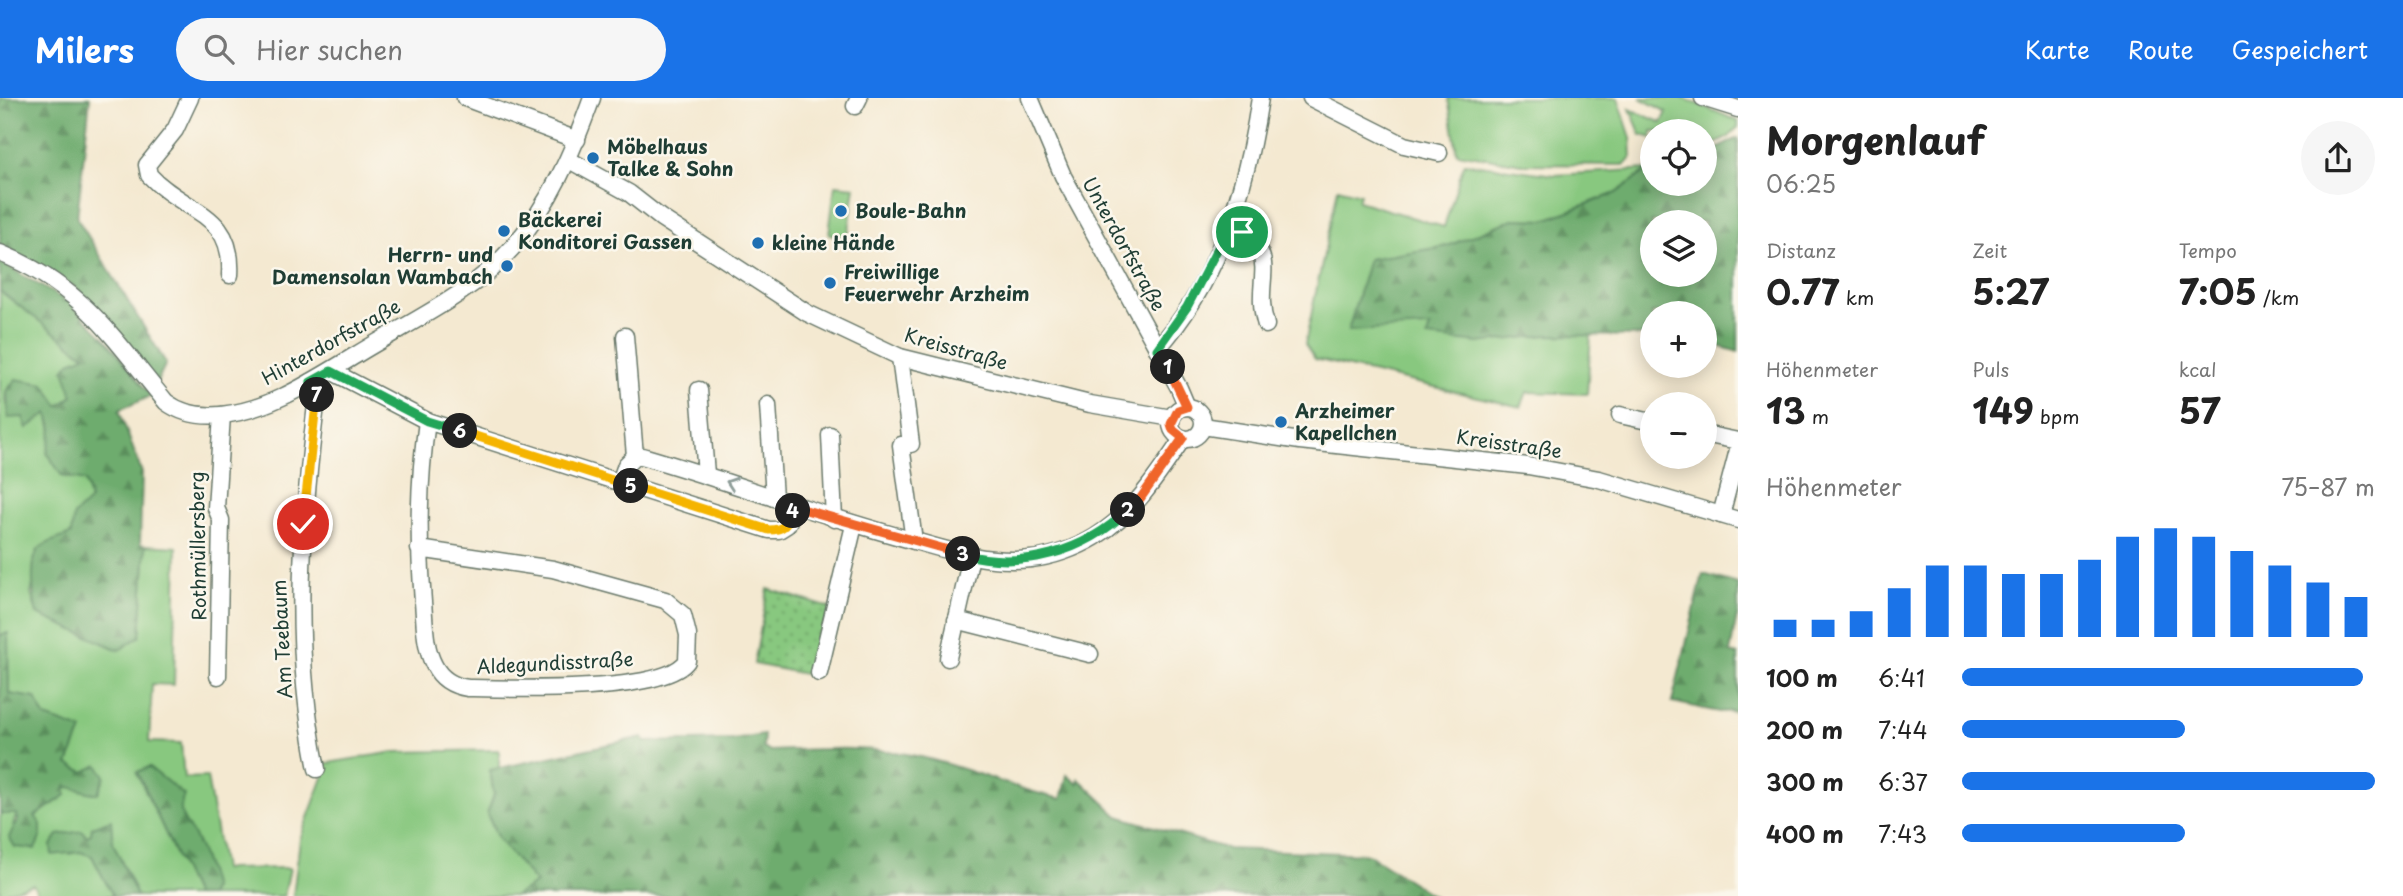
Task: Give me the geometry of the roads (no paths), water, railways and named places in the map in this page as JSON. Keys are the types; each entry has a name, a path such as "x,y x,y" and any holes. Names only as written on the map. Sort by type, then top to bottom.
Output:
{"street":[{"path":"190,98 175,130 147,165 149,175 218,227 229,249 230,275"},
{"path":"465,98 577,140"},
{"name":"Hinterdorfstraße","path":"0,253 42,275 98,317 166,402 179,412 222,415 282,397 311,382 470,286 494,268 534,221 569,160 592,98"},
{"name":"Unterdorfstraße","path":"1030,98 1063,176 1187,407"},
{"path":"1157,349 1187,307 1230,225 1252,151 1260,98"},
{"path":"1311,98 1404,145 1439,153"},
{"path":"1703,98 1738,109"},
{"name":"Kreisstraße","path":"569,160 629,193 661,218 807,313 900,357 1090,404 1172,418"},
{"path":"1230,225 1255,241 1259,247 1262,260 1262,312 1266,325"},
{"path":"620,482 626,466 635,456 625,336"},
{"path":"356,354 358,384"},
{"path":"900,357 911,444 901,445 914,541"},
{"path":"331,371 427,421 769,530 779,530 787,525 795,507"},
{"name":"Am Teebaum","path":"311,382 317,396 303,524 299,600 308,725 317,769"},
{"path":"699,390 706,474"},
{"path":"768,405 774,498"},
{"path":"1187,407 1199,412 1203,425 1194,438 1183,438 1173,430 1172,418 1178,410 1187,407"},
{"name":"Rothmüllersberg","path":"218,676 222,520 216,508 222,415"},
{"path":"1620,415 1640,419"},
{"name":"Aldegundisstraße","path":"419,549 553,569 665,600 683,615 688,635 687,662 675,673 609,685 529,689 468,688 450,683 435,668 427,648 419,549 418,481 427,421"},
{"name":"Kreisstraße","path":"1203,425 1300,441 1528,466 1599,478 1738,520"},
{"path":"830,435 834,519"},
{"path":"1717,437 1738,441"},
{"path":"635,456 706,474 795,507 854,525 971,556 1030,559 1062,551 1095,537 1140,499 1183,438"},
{"path":"1721,515 1737,459"},
{"path":"819,673 854,525"},
{"path":"948,658 971,556"},
{"path":"956,620 1090,654"}],"place":[{"name":"Möbelhaus Talke & Sohn","path":"593,158"},
{"name":"Boule-Bahn","path":"841,211"},
{"name":"Bäckerei Konditorei Gassen","path":"504,231"},
{"name":"kleine Hände","path":"758,243"},
{"name":"Herrn- und Damensolan Wambach","path":"507,266"},
{"name":"Freiwillige Feuerwehr Arzheim","path":"830,283"},
{"name":"Arzheimer Kapellchen","path":"1281,422"}]}
